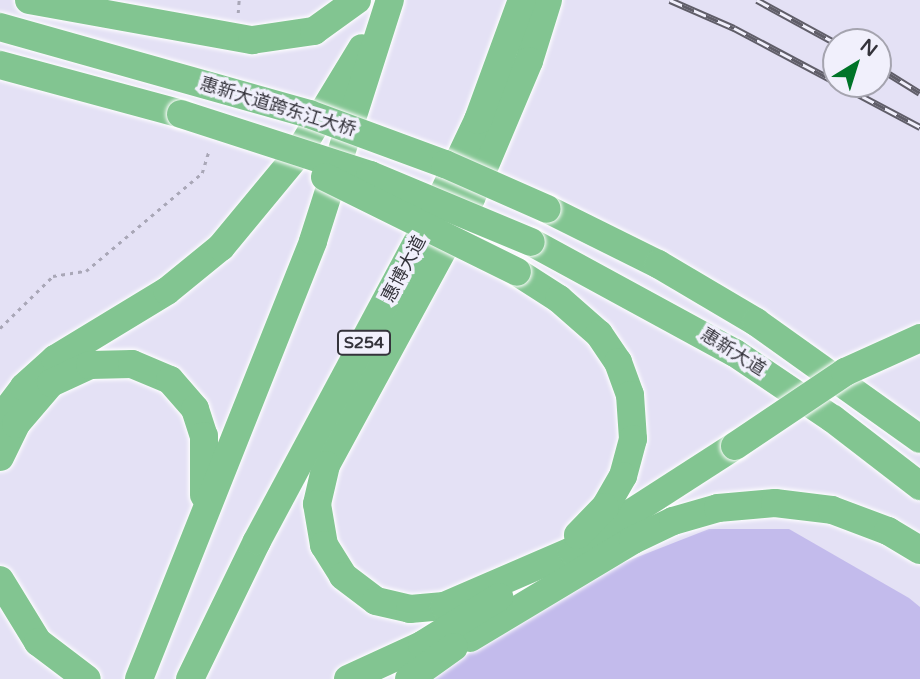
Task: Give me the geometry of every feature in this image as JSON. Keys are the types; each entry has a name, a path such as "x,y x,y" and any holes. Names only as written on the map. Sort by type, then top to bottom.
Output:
{"main road":[{"path":"29,0 217,36 265,40 319,29 357,0"},
{"path":"0,419 24,387 55,359 173,287 231,237 311,136 390,0"},
{"path":"139,679 313,241 390,0"},
{"name":"惠博大道","path":"190,679 257,541 443,194 478,120 522,0"},
{"path":"548,0 529,61 471,198 326,465 316,515 326,550 343,576 370,597 398,607 428,608 452,603 556,555 572,551 845,391 920,356"},
{"name":"惠新大道跨东江大桥","path":"0,27 309,114 433,159 547,209 658,264 756,322 920,439"},
{"name":"惠新大道跨东江大桥","path":"0,65 181,114 370,175 531,242"},
{"path":"181,114 381,202 517,272 559,299 599,334 624,373 632,407 632,447 617,488 593,522 556,555 453,628 348,679"},
{"name":"惠新大道","path":"531,242 635,295 734,353 833,419 920,486"},
{"path":"611,552 845,372 920,338"},
{"path":"0,457 24,413 62,376 98,363 143,367 178,386 198,415 204,440 204,510"},
{"path":"394,679 454,647 611,552 685,516 761,503 839,512 920,550"},
{"path":"0,580 27,641 55,679"},
{"path":"0,618 27,641 87,679"},
{"path":"409,679 454,647"}],"path":[{"path":"238,13 239,0"},
{"path":"0,328 53,276 86,271 202,173 208,153"}],"shaded area":[{"path":"709,529 789,529 909,598 920,607 920,679 431,679 571,583"}],"railway":[{"path":"670,0 734,28 822,75"},
{"path":"757,0 822,35"},
{"path":"892,76 920,93"},
{"path":"865,98 920,127"}]}
